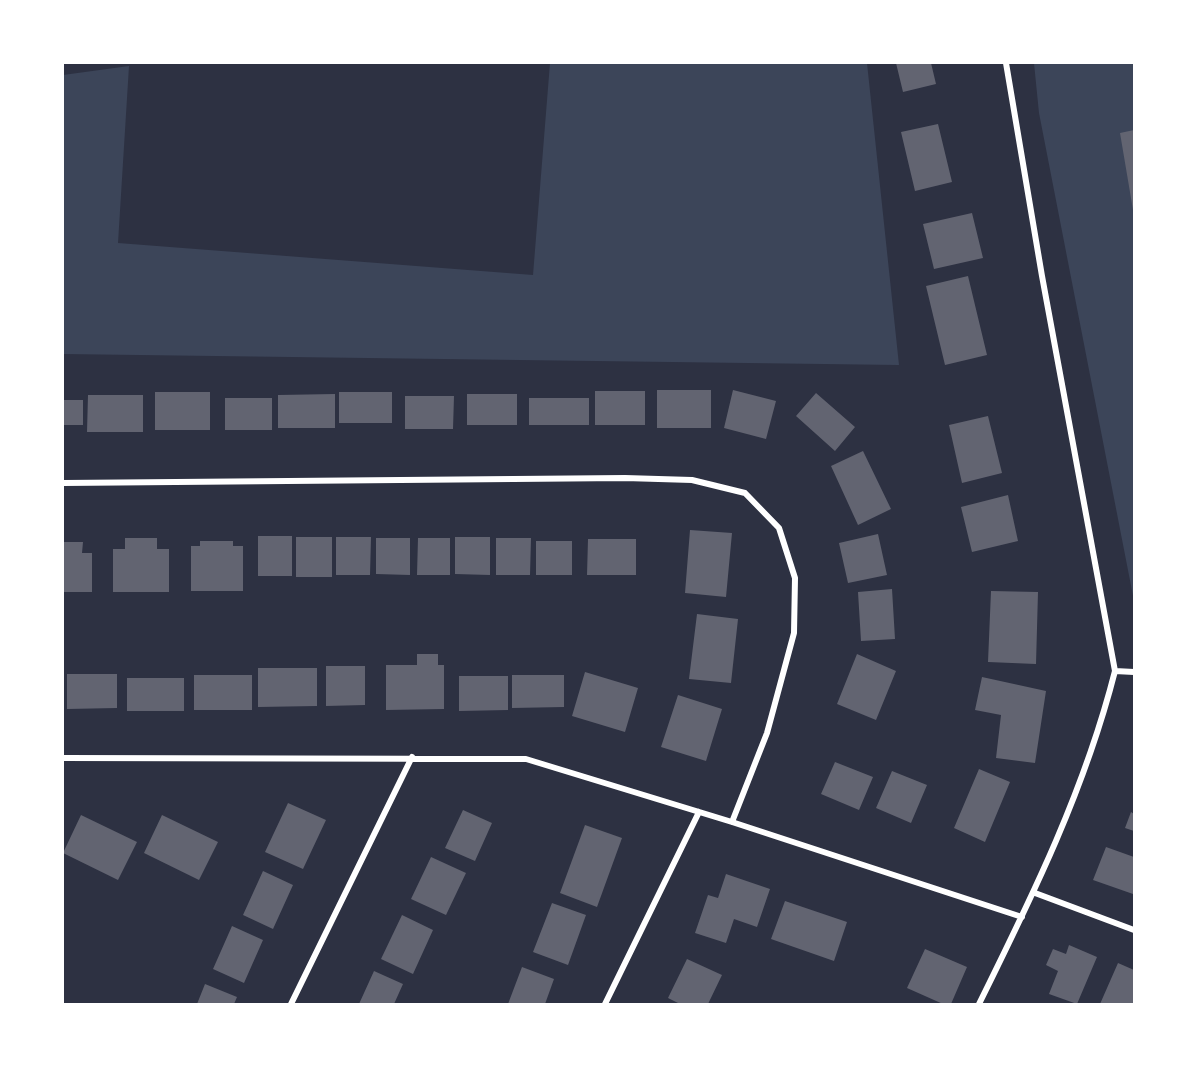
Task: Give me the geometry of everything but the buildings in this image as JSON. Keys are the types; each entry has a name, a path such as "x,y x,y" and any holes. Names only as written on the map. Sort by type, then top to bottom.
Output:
{"street":[{"path":"979,1004 1035,893 1070,812 1102,723 1115,671 1042,276 1006,63"},
{"path":"63,483 626,478 692,480 745,494 779,528 795,578 794,633 767,733 732,822"},
{"path":"1115,671 1134,672"},
{"path":"291,1004 412,757"},
{"path":"63,758 526,759 732,822 1022,916"},
{"path":"605,1004 699,812"},
{"path":"1035,893 1134,930"}],"shaded area":[{"path":"550,63 867,63 899,365 63,354 63,75 129,66 118,243 533,275"},
{"path":"1034,63 1134,63 1134,601 1039,113"}]}
